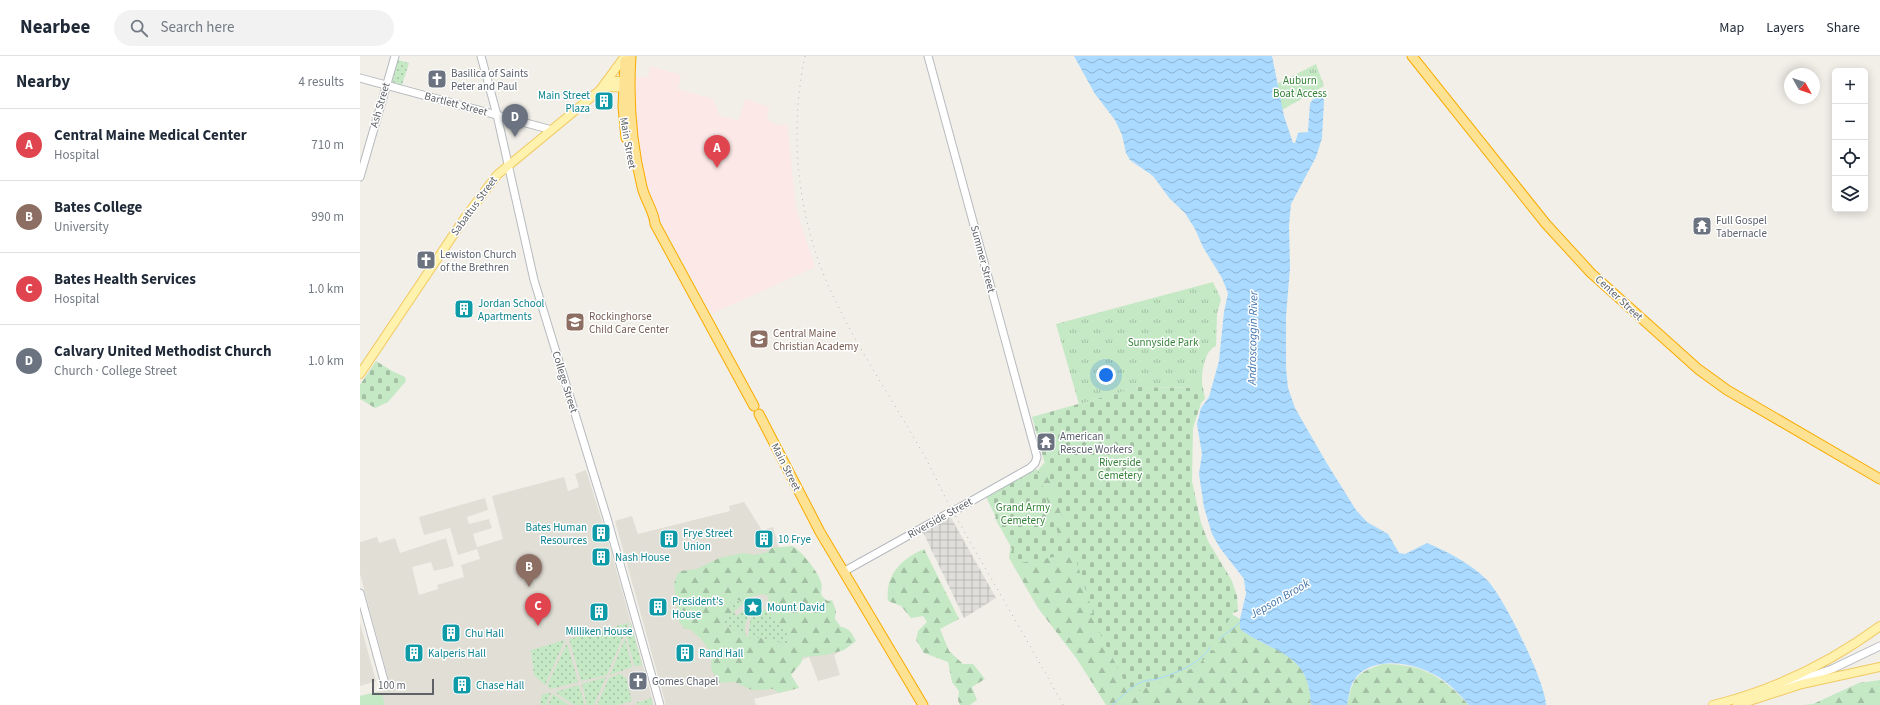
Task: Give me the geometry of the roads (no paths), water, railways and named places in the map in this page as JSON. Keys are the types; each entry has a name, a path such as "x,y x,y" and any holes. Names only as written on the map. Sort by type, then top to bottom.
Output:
{"highway":[{"name":"Main Street","path":"626,56 627,84"},
{"name":"Main Street","path":"631,56 624,122 632,169 643,204 756,410 809,512 843,572 923,705"},
{"name":"Center Street","path":"1412,56 1563,244 1628,307 1683,357 1727,390 1880,478"}],"main road":[{"path":"600,90 626,56"},
{"path":"600,90 611,82 627,84"},
{"name":"Sabattus Street","path":"360,374 464,219 496,175 600,90"},
{"path":"1713,705 1727,702 1786,680 1812,667 1880,626"},
{"path":"1737,705 1842,674 1880,667"}],"street":[{"name":"Ash Street","path":"360,177 395,56"},
{"name":"College Street","path":"481,56 497,115 534,280 607,518 660,705"},
{"name":"Summer Street","path":"928,56 1036,451 1035,462"},
{"name":"Bartlett Street","path":"360,78 552,130"},
{"name":"Riverside Street","path":"843,572 1024,472 1035,462"},
{"path":"360,593 385,684"},
{"path":"1786,690 1817,674 1880,646"},
{"path":"1727,702 1817,674"}],"water":[{"name":"Androscoggin River","path":"1074,56 1272,56 1284,116 1293,143 1295,143 1298,133 1308,132 1310,103 1317,95 1323,95 1322,138 1316,157 1291,204 1289,225 1290,268 1286,316 1286,368 1288,388 1295,408 1356,510 1367,522 1388,534 1399,553 1405,554 1427,543 1458,558 1486,579 1503,602 1522,640 1539,678 1546,705 1469,705 1450,686 1434,674 1412,666 1388,663 1376,665 1366,669 1357,676 1351,686 1347,705 1311,705 1309,687 1304,674 1297,664 1288,656 1253,638 1240,629 1240,619 1246,594 1244,579 1220,548 1212,534 1204,507 1199,474 1202,454 1197,424 1201,408 1209,397 1219,361 1224,312 1228,293 1222,278 1185,213 1170,199 1153,176 1130,160 1126,153 1122,135 1115,120 1095,94"}],"waterway":[{"name":"Jepson Brook","path":"1219,639 1241,622"},
{"name":"Jepson Brook","path":"1112,705 1142,682 1170,675 1193,664 1205,654 1210,647"}],"railway":[{"path":"805,56 797,114 797,143 803,201 817,258 828,285 862,351 925,457 951,508 1063,705"}],"place":[{"name":"Basilica of Saints Peter and Paul","path":"437,79"},
{"name":"Main Street Plaza","path":"604,101"},
{"name":"Calvary United Methodist Church","path":"515,137"},
{"name":"Central Maine Medical Center","path":"717,168"},
{"name":"Full Gospel Tabernacle","path":"1702,226"},
{"name":"Lewiston Church of the Brethren","path":"426,260"},
{"name":"Jordan School Apartments","path":"464,309"},
{"name":"Rockinghorse Child Care Center","path":"575,322"},
{"name":"Central Maine Christian Academy","path":"759,339"},
{"name":"American Rescue Workers","path":"1046,442"},
{"name":"Bates Human Resources","path":"601,533"},
{"name":"Frye Street Union","path":"669,539"},
{"name":"10 Frye","path":"764,539"},
{"name":"Nash House","path":"601,557"},
{"name":"Bates College","path":"529,587"},
{"name":"President's House","path":"658,607"},
{"name":"Mount David","path":"753,607"},
{"name":"Milliken House","path":"599,612"},
{"name":"Bates Health Services","path":"538,626"},
{"name":"Chu Hall","path":"451,633"},
{"name":"Kalperis Hall","path":"414,653"},
{"name":"Rand Hall","path":"685,653"},
{"name":"Gomes Chapel","path":"638,681"},
{"name":"Chase Hall","path":"462,685"}],"park label":[{"name":"Auburn Boat Access","path":"1300,86"},
{"name":"Sunnyside Park","path":"1163,342"},
{"name":"Riverside Cemetery","path":"1120,468"},
{"name":"Grand Army Cemetery","path":"1023,513"}]}
